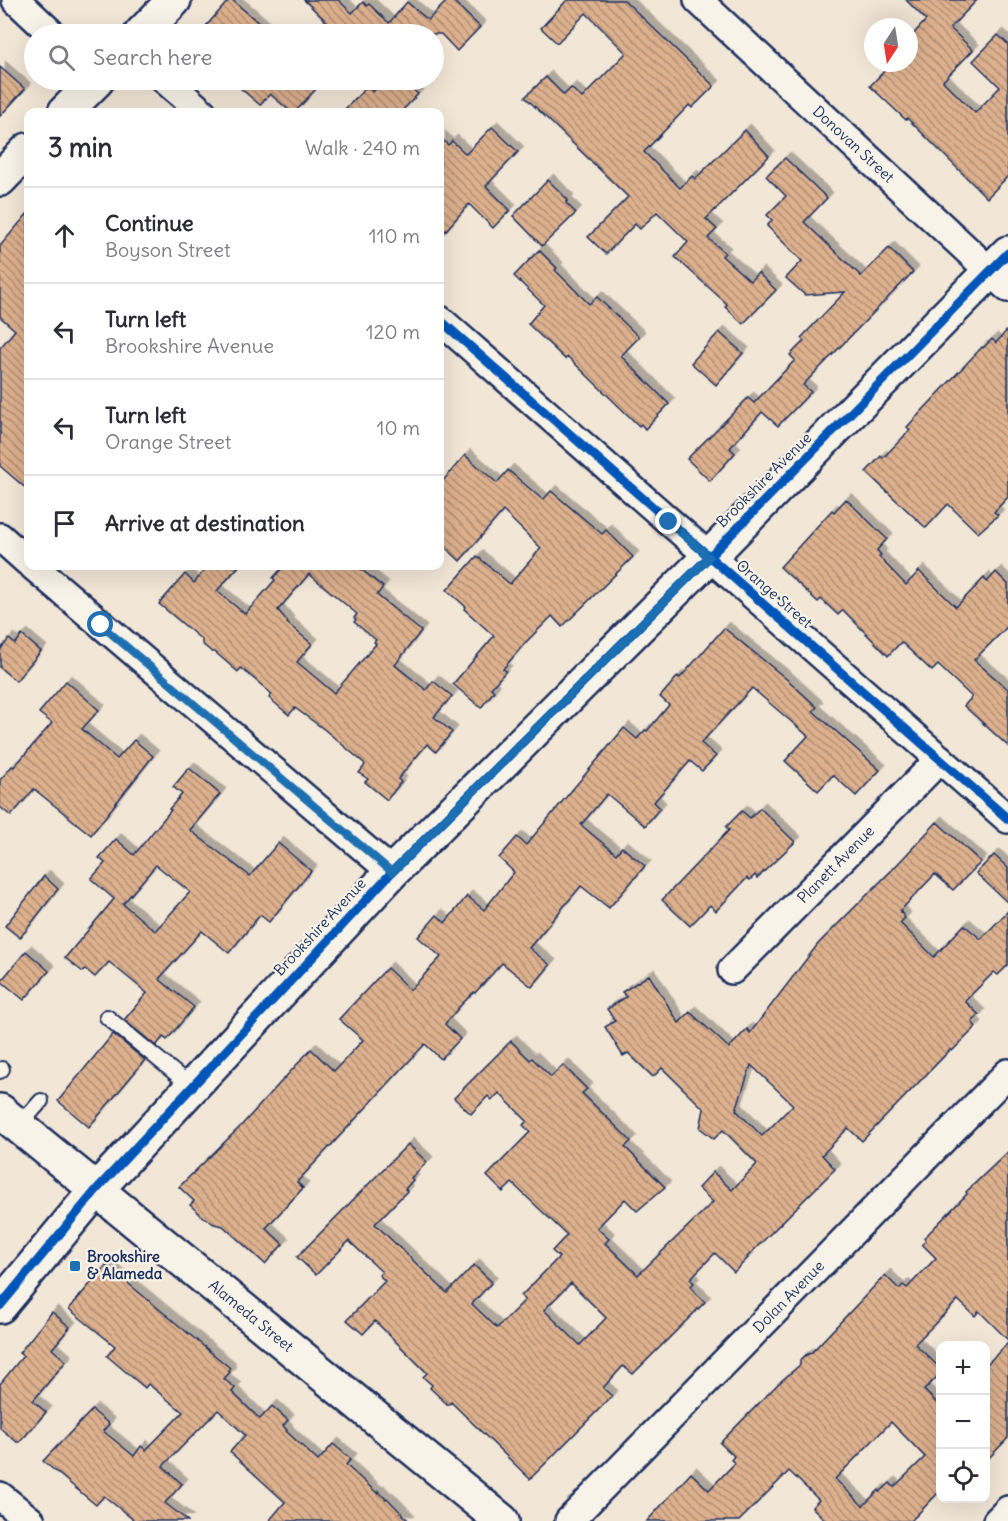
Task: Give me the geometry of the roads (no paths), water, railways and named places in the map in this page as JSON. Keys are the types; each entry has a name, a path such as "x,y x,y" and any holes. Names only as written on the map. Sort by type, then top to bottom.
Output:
{"street":[{"path":"16,0 41,24"},
{"path":"151,24 174,0"},
{"name":"Donovan Street","path":"698,0 1002,271"},
{"path":"69,108 87,90"},
{"path":"177,90 197,108"},
{"path":"0,179 24,154"},
{"name":"Brookshire Avenue","path":"0,1305 97,1189 392,872 709,557 1002,271"},
{"name":"Orange Street","path":"444,325 1008,819"},
{"path":"0,537 24,558"},
{"path":"38,570 392,872"},
{"name":"Planett Avenue","path":"732,970 940,759"},
{"name":"Dolan Avenue","path":"569,1521 1008,1072"},
{"name":"Alameda Street","path":"10,1119 502,1521"},
{"path":"0,1496 31,1521"},
{"path":"997,1521 1008,1510"}],"lane":[{"path":"107,1017 192,1087"},
{"path":"10,1119 40,1101"}],"place":[{"name":"Brookshire & Alameda","path":"75,1266"}]}
